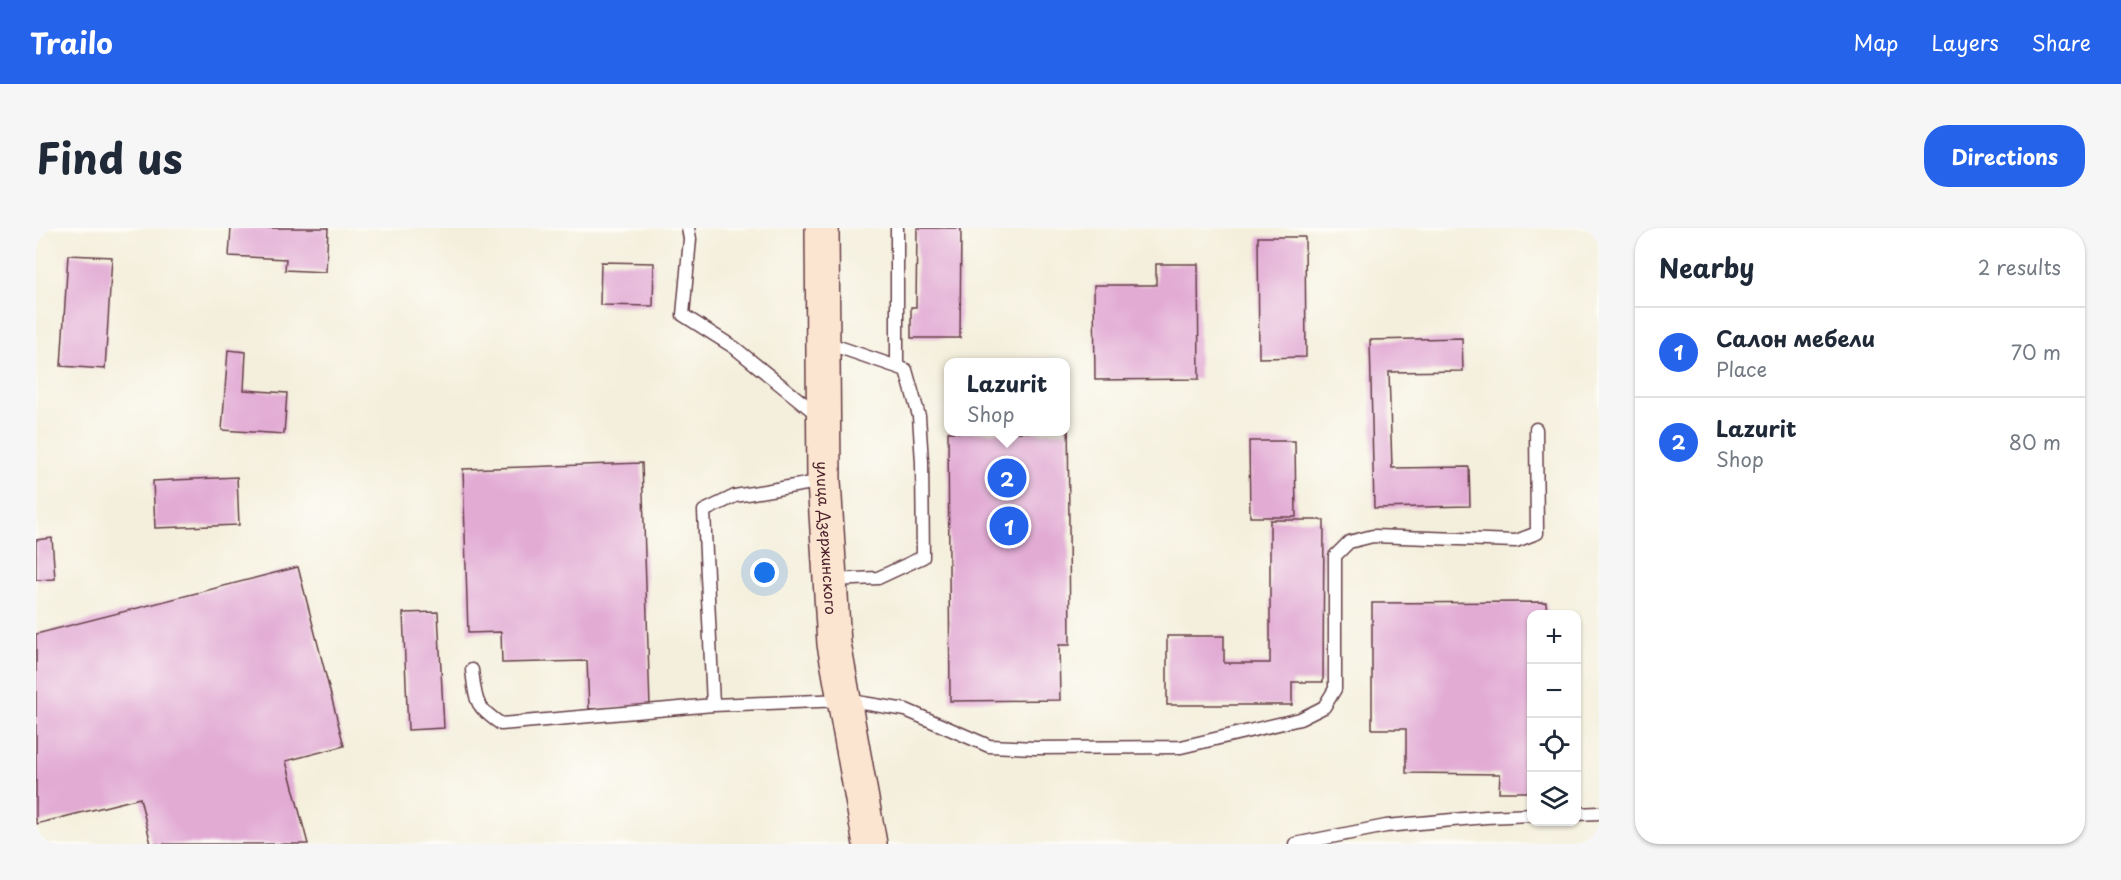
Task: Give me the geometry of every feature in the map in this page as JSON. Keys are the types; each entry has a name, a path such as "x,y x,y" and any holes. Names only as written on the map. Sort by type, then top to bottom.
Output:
{"main road":[{"name":"улица Дзержинского","path":"822,228 821,341 824,481 834,644 870,844"}],"lane":[{"path":"688,228 690,238 683,315 735,348 823,419"},
{"path":"897,228 897,367"},
{"path":"821,341 906,370 919,416 922,462 923,557 878,578 830,580"},
{"path":"472,670 477,702 487,714 501,724 713,705 844,700 906,710 989,746 1181,747 1300,718 1324,707 1335,689 1335,556 1350,542 1373,536 1516,541 1538,532 1536,429"},
{"path":"713,705 704,511 735,496 824,481"},
{"path":"1581,814 1599,813"},
{"path":"1295,844 1386,826 1527,815"}],"building":[{"path":"231,228 328,228 326,272 285,270 286,259 229,256"},
{"path":"917,228 961,228 960,338 911,338 911,307 916,307"},
{"path":"1258,237 1305,237 1306,357 1259,358"},
{"path":"68,255 112,257 105,369 61,366"},
{"path":"601,262 654,263 653,306 600,305"},
{"path":"1156,264 1198,264 1199,379 1095,380 1094,285 1156,285"},
{"path":"1462,338 1463,371 1389,372 1392,468 1469,467 1470,506 1374,508 1370,340"},
{"path":"228,350 246,352 244,390 287,393 284,434 222,430"},
{"path":"948,436 1068,436 1070,645 1059,645 1060,700 950,701"},
{"path":"1249,441 1295,441 1296,517 1250,517"},
{"path":"642,463 650,707 589,709 587,661 502,663 501,632 468,633 463,469"},
{"path":"237,477 239,525 155,528 153,481"},
{"path":"1270,520 1324,520 1323,682 1292,682 1292,705 1167,705 1167,636 1224,636 1224,663 1270,663"},
{"path":"52,538 55,579 36,580 36,540"},
{"path":"298,567 344,746 286,761 308,844 151,844 140,798 36,824 36,634"},
{"path":"1546,602 1547,610 1527,610 1527,792 1499,792 1500,774 1406,773 1406,729 1372,729 1372,603"},
{"path":"438,612 444,728 408,730 403,613"}],"place":[{"name":"Lazurit","path":"1007,478"},
{"name":"Салон мебели","path":"1009,526"}]}
